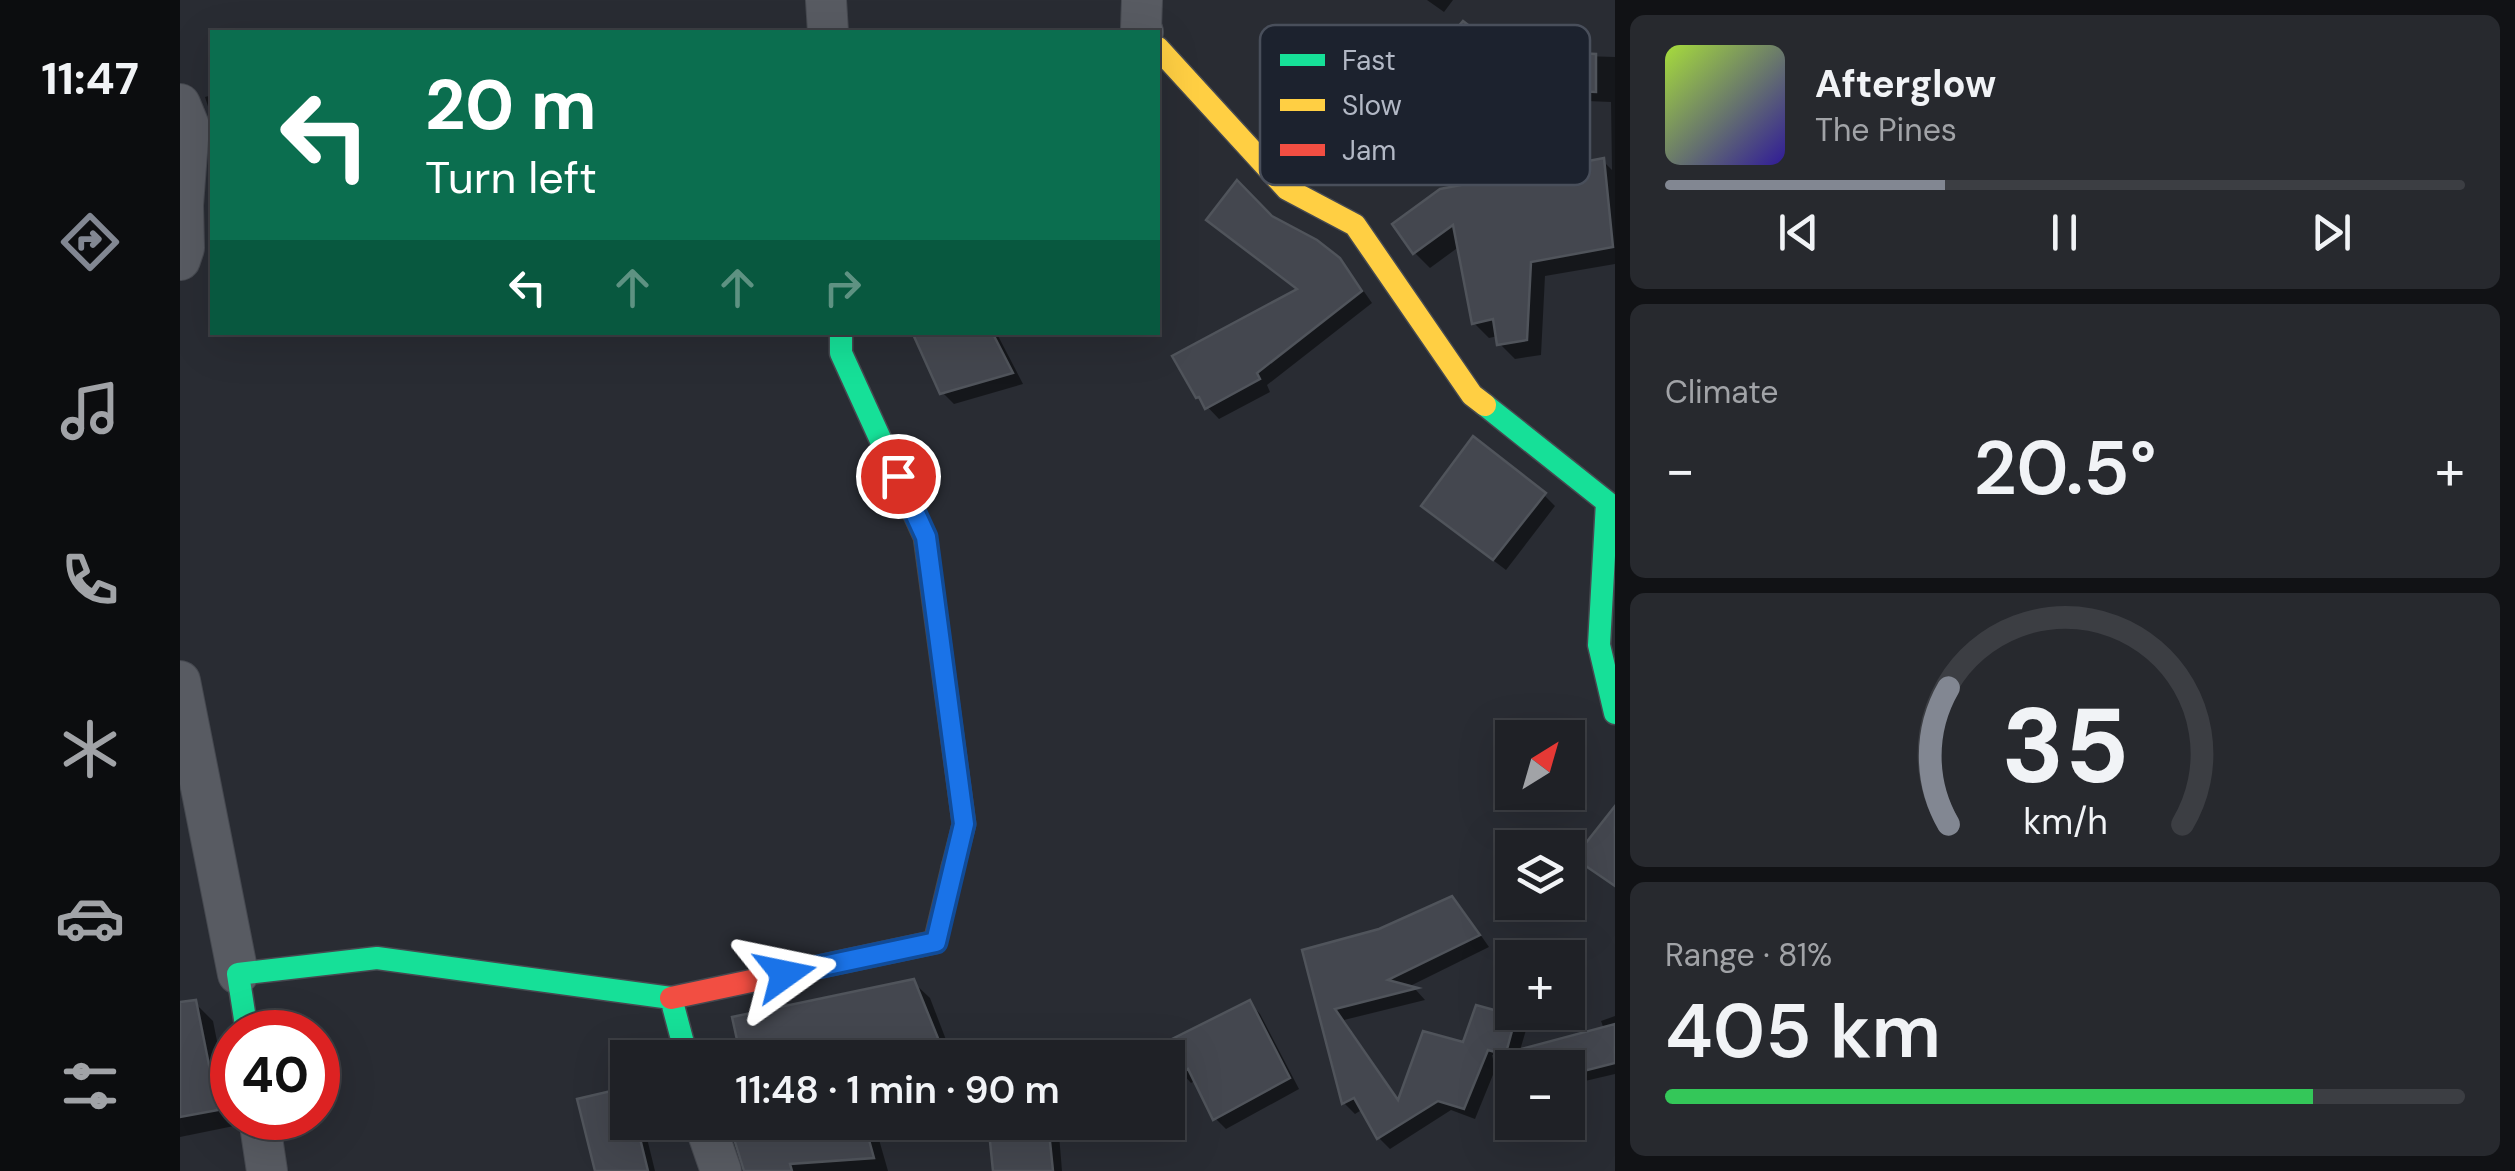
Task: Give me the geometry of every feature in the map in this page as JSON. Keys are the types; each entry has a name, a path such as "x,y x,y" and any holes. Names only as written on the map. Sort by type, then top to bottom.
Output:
{"street":[{"path":"826,0 828,30"},
{"path":"1141,30 1142,0"},
{"path":"1160,50 1260,159"},
{"path":"180,104 189,126 198,202 180,260"},
{"path":"1283,185 1355,226 1472,395 1607,502 1599,644 1615,713"},
{"path":"238,974 377,958 671,998 936,942 964,824 926,537 842,352 841,335"},
{"path":"180,681 243,1010"},
{"path":"671,998 682,1040"},
{"path":"262,1140 267,1171"},
{"path":"710,1140 720,1171"}],"building":[{"path":"1590,54 1596,54 1596,92 1590,92"},
{"path":"1604,158 1613,247 1531,262 1527,340 1497,345 1493,319 1472,324 1453,225 1413,254 1392,224 1440,189 1461,185 1590,185 1590,161"},
{"path":"1237,180 1272,216 1317,240 1340,258 1362,291 1257,373 1260,379 1205,409 1172,356 1297,289 1206,220"},
{"path":"913,335 994,335 1013,373 940,394"},
{"path":"1473,436 1546,493 1493,560 1421,506"},
{"path":"1615,806 1615,886 1585,866 1585,844"},
{"path":"1452,896 1480,935 1388,980 1418,988 1335,1009 1398,1100 1423,1031 1463,1042 1476,1005 1495,1010 1495,1030 1512,1030 1507,1050 1488,1050 1464,1109 1438,1101 1377,1139 1354,1098 1342,1104 1302,950 1379,929"},
{"path":"914,979 939,1040 737,1040 732,1017"},
{"path":"196,1000 210,1070 210,1111 180,1117 180,1002"},
{"path":"1250,1000 1290,1078 1213,1120 1188,1069 1185,1070 1185,1040 1170,1040"},
{"path":"1615,1024 1615,1063 1585,1071 1585,1050 1517,1050"},
{"path":"610,1091 610,1140 640,1140 648,1171 595,1171 577,1099"},
{"path":"734,1140 869,1140 874,1158 790,1164 792,1171 744,1171"},
{"path":"990,1140 1050,1140 1053,1171 993,1171"}],"traffic: fast":[{"path":"841,335 841,353 925,537 964,824 953,867"},
{"path":"1485,405 1607,502 1599,645 1615,713"},
{"path":"244,1010 238,974 377,958 671,998 682,1040"}],"traffic: slow":[{"path":"1160,50 1260,159"},
{"path":"1283,185 1355,225 1472,395 1485,405"}],"traffic: jam":[{"path":"671,998 935,942 953,867"}],"route":[{"path":"785,974 936,942 964,824 926,537 898,476"}]}
